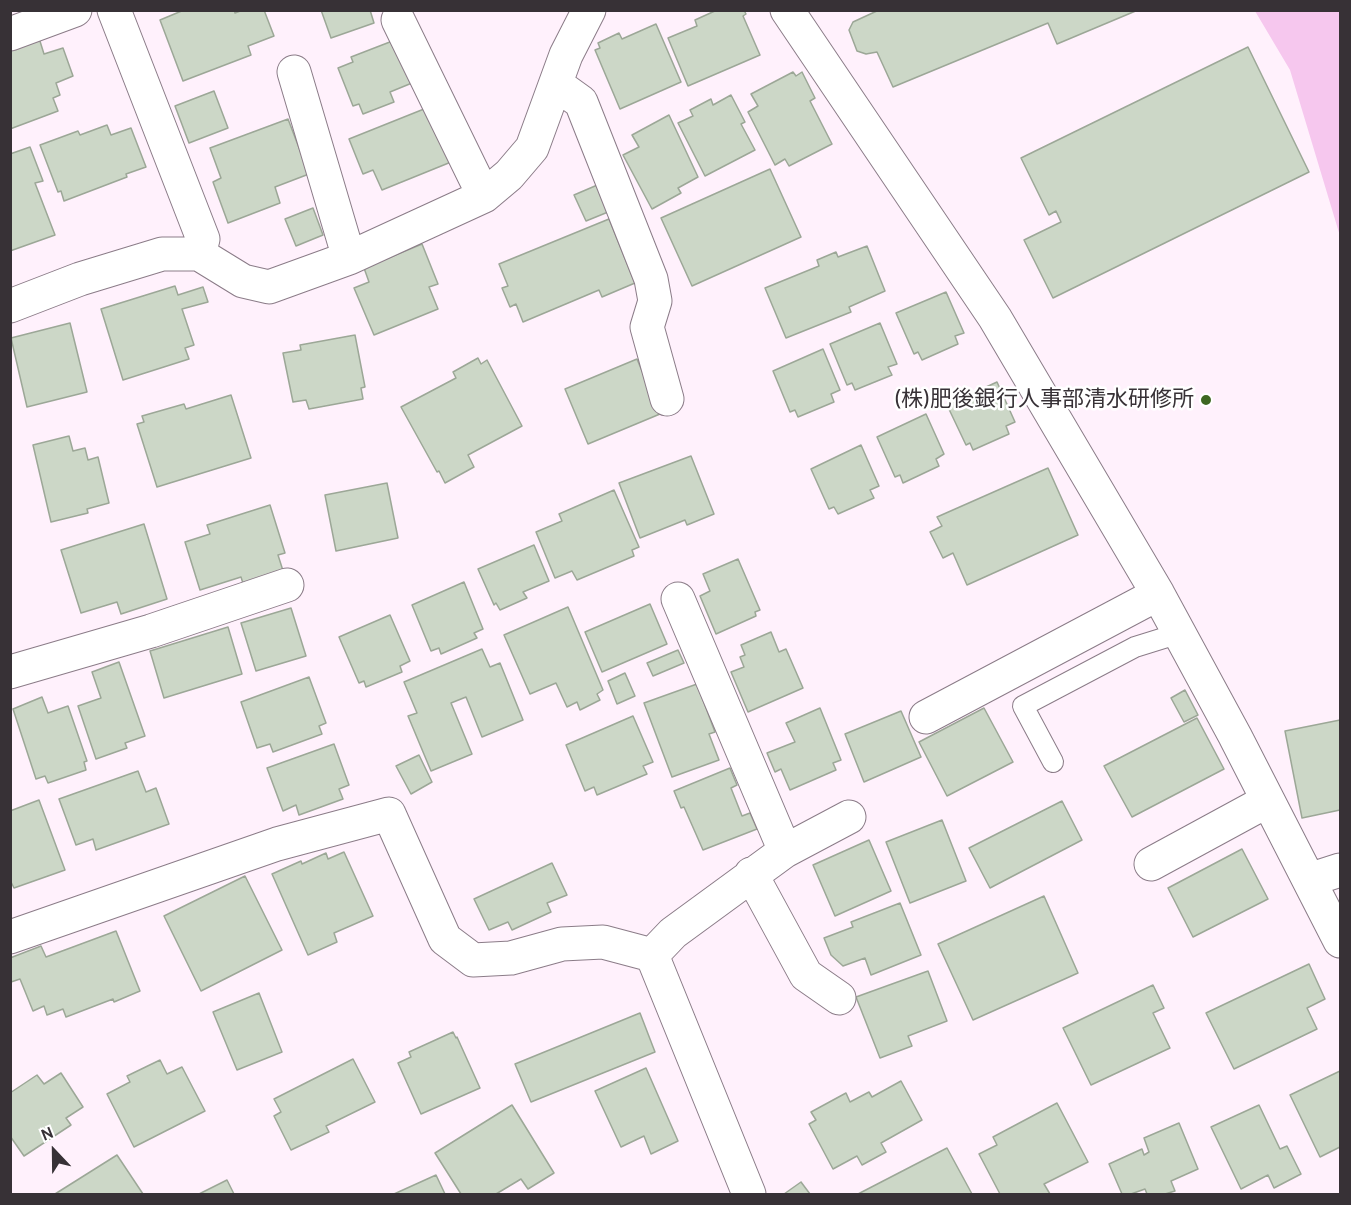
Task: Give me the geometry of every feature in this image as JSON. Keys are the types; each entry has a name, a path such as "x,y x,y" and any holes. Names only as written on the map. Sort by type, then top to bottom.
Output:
{"street":[{"path":"10,34 75,10"},
{"path":"114,10 203,239 200,254"},
{"path":"10,306 80,279 162,254 200,254 243,281 269,287 349,258 484,196 509,175 532,148 566,55 589,10"},
{"path":"787,10 995,318 1180,633 1341,941"},
{"path":"398,20 484,196"},
{"path":"294,72 349,258"},
{"path":"556,84 581,102 651,279 656,300 647,327 667,399"},
{"path":"10,672 151,631 287,585"},
{"path":"926,717 1158,594"},
{"path":"678,599 785,851"},
{"path":"1151,864 1267,801"},
{"path":"10,937 277,844 389,814 445,939 473,960 511,958 562,944 603,942 652,955"},
{"path":"652,955 673,933 751,874 785,851 849,817"},
{"path":"1309,880 1341,870"},
{"path":"751,874 806,975 839,998"},
{"path":"652,955 748,1194"}],"lane":[{"path":"1053,762 1023,706 1135,647 1180,633"}],"shaded area":[{"path":"1255,11 1340,11 1340,236 1290,70"}],"building":[{"path":"184,10 234,10 235,13 243,10 264,10 274,36 248,46 251,55 183,81 160,20"},
{"path":"321,10 370,10 374,23 331,38"},
{"path":"717,10 744,10 746,14 743,16 760,55 688,86 668,38 697,26 695,20"},
{"path":"879,10 1138,10 1057,44 1048,23 893,87 877,52 866,54 857,51 849,30 853,22"},
{"path":"656,24 681,82 620,109 595,50 600,48 598,43 619,33 622,39"},
{"path":"39,38 44,54 63,48 73,76 56,83 60,95 53,98 58,111 10,129 10,49"},
{"path":"395,40 412,83 390,92 394,102 363,114 359,104 353,106 338,68 353,62 351,57"},
{"path":"1248,47 1309,172 1053,298 1024,240 1061,222 1056,211 1049,215 1021,158"},
{"path":"793,72 796,76 802,72 815,98 810,101 832,144 789,166 785,159 775,165 748,112 758,106 751,94"},
{"path":"214,91 228,128 189,143 175,106"},
{"path":"731,95 745,122 741,124 755,150 705,176 678,123 693,116 690,110 711,99 713,105"},
{"path":"434,105 456,160 382,190 373,170 363,174 349,139"},
{"path":"669,115 698,177 678,188 681,193 652,209 623,155 639,147 632,135"},
{"path":"288,119 309,174 275,187 280,203 228,223 213,182 221,178 210,148"},
{"path":"107,125 111,135 131,128 146,167 126,174 127,177 64,201 61,191 58,192 40,145 78,131 80,135"},
{"path":"30,147 43,181 35,183 55,235 10,251 10,154"},
{"path":"770,169 801,237 692,286 661,218"},
{"path":"602,183 613,210 586,221 574,195"},
{"path":"313,208 323,235 296,246 285,219"},
{"path":"609,219 635,283 602,297 599,290 523,322 516,304 510,307 502,288 508,286 499,264"},
{"path":"422,244 438,284 429,287 438,309 374,335 354,288 369,282 364,268"},
{"path":"867,246 885,291 849,307 851,312 786,338 765,288 819,266 817,260 836,252 838,257"},
{"path":"175,286 178,295 203,287 208,302 182,309 194,345 185,348 189,359 123,380 101,309"},
{"path":"946,292 964,333 955,336 958,344 922,360 918,352 914,354 896,313"},
{"path":"70,323 87,392 27,407 11,338"},
{"path":"880,323 897,364 888,367 892,375 855,390 852,383 847,385 830,344"},
{"path":"355,335 365,387 361,388 363,399 309,409 306,400 293,402 283,353 301,350 300,345"},
{"path":"823,349 840,390 831,394 834,402 798,417 795,410 790,412 773,371"},
{"path":"478,358 481,364 487,360 522,426 468,455 474,467 445,483 401,407 456,378 453,372"},
{"path":"637,359 660,414 588,444 565,389"},
{"path":"997,382 1015,422 1006,426 1009,434 973,450 970,443 966,445 947,405"},
{"path":"231,395 251,458 157,487 137,424 144,422 142,416 184,404 186,409"},
{"path":"926,414 944,454 936,459 939,466 903,483 900,475 895,477 877,437"},
{"path":"69,436 73,451 85,448 88,460 98,457 109,503 87,509 88,513 51,522 33,445"},
{"path":"861,445 879,486 870,490 874,498 838,514 834,507 829,509 811,469"},
{"path":"691,456 714,514 687,525 685,520 640,538 619,483"},
{"path":"1048,468 1078,535 967,585 953,553 943,558 930,532 942,526 937,517"},
{"path":"387,483 398,538 336,551 325,495"},
{"path":"614,490 639,547 632,550 634,556 577,580 572,571 555,578 536,532 562,521 559,514"},
{"path":"270,505 285,553 278,555 285,577 245,590 241,577 200,590 185,542 210,534 207,525"},
{"path":"144,524 167,599 121,614 117,602 81,613 61,550"},
{"path":"534,545 549,581 523,592 527,598 500,610 496,603 494,605 478,569"},
{"path":"738,559 760,610 755,612 756,616 716,634 700,596 710,591 703,574"},
{"path":"464,582 483,629 474,633 477,638 441,654 439,648 431,651 412,605"},
{"path":"650,604 667,644 602,672 585,632"},
{"path":"568,607 603,690 597,694 600,700 580,710 577,702 567,707 556,683 530,694 504,635"},
{"path":"291,608 306,656 256,671 241,623"},
{"path":"390,615 410,661 400,666 402,672 366,687 364,681 359,683 339,637"},
{"path":"228,627 242,674 164,698 150,651"},
{"path":"771,632 779,652 786,649 803,688 748,712 731,672 744,667 740,657 745,655 741,645"},
{"path":"482,649 490,667 500,663 523,720 482,737 466,697 451,703 472,754 431,771 408,716 417,713 404,682"},
{"path":"678,650 684,663 653,676 647,663"},
{"path":"119,662 145,736 125,743 127,748 96,759 78,706 101,698 92,672"},
{"path":"625,673 635,696 617,704 608,681"},
{"path":"309,677 326,723 319,726 322,734 273,752 270,744 257,748 241,702"},
{"path":"697,684 715,732 709,734 719,760 672,777 644,703"},
{"path":"1185,690 1198,715 1184,722 1171,698"},
{"path":"42,697 48,713 68,706 87,761 84,762 86,770 48,783 45,776 36,779 13,709"},
{"path":"820,708 841,760 833,763 836,770 790,790 781,769 775,772 767,753 795,742 786,723"},
{"path":"984,708 1013,762 947,796 919,742"},
{"path":"901,711 921,757 864,782 845,734"},
{"path":"633,716 653,762 643,766 647,774 597,795 594,787 585,791 566,745"},
{"path":"1197,718 1224,769 1132,817 1104,766"},
{"path":"1340,720 1340,810 1302,818 1285,731"},
{"path":"334,744 349,785 339,789 343,799 299,815 296,805 283,811 267,768"},
{"path":"419,755 432,782 411,794 396,766"},
{"path":"730,768 737,785 731,788 742,816 750,813 757,829 703,850 684,807 681,808 674,791"},
{"path":"138,771 146,792 156,788 169,824 96,850 93,839 76,845 59,799"},
{"path":"39,800 65,870 14,888 10,880 10,811"},
{"path":"1062,801 1082,840 990,888 969,848"},
{"path":"942,820 966,881 910,903 886,842"},
{"path":"869,840 891,891 835,916 813,865"},
{"path":"1242,849 1268,899 1193,937 1168,888"},
{"path":"344,852 373,916 334,933 337,942 308,955 272,874 326,853 328,859"},
{"path":"552,863 567,895 547,903 551,912 512,930 508,922 489,930 474,899"},
{"path":"245,876 282,950 201,991 164,916"},
{"path":"1044,896 1078,973 973,1020 938,944"},
{"path":"900,903 921,955 871,975 865,958 843,966 831,955 824,938 853,927 851,922"},
{"path":"116,931 140,991 66,1017 63,1009 47,1015 44,1006 33,1011 20,979 11,982 10,958 41,946 46,957"},
{"path":"1309,964 1325,999 1307,1008 1317,1029 1234,1069 1206,1013"},
{"path":"928,971 947,1021 908,1036 912,1046 880,1058 856,997"},
{"path":"1153,985 1164,1008 1153,1013 1170,1048 1091,1085 1063,1028"},
{"path":"259,993 282,1052 237,1070 213,1012"},
{"path":"640,1013 655,1052 531,1102 515,1064"},
{"path":"453,1032 480,1088 421,1114 398,1063 411,1057 409,1052"},
{"path":"353,1059 375,1102 326,1126 329,1132 291,1150 274,1116 281,1112 274,1099"},
{"path":"160,1060 167,1074 182,1067 205,1111 134,1147 107,1094 130,1082 127,1076"},
{"path":"646,1068 678,1141 651,1154 644,1136 621,1147 595,1091"},
{"path":"1340,1071 1340,1147 1320,1157 1290,1095"},
{"path":"61,1073 83,1107 66,1118 71,1125 24,1156 10,1136 10,1093 37,1075 44,1084"},
{"path":"901,1081 922,1120 881,1143 886,1152 862,1165 857,1156 833,1169 809,1124 816,1120 811,1112 846,1093 850,1102 869,1092 872,1097"},
{"path":"1057,1103 1088,1162 1044,1184 1050,1194 1000,1194 979,1154 997,1145 993,1137"},
{"path":"512,1105 554,1173 528,1189 521,1179 496,1194 461,1194 435,1153"},
{"path":"1259,1105 1280,1149 1287,1146 1301,1174 1274,1188 1268,1175 1241,1189 1211,1127"},
{"path":"1179,1123 1198,1169 1171,1181 1175,1191 1165,1194 1147,1194 1145,1189 1131,1194 1122,1194 1109,1164 1142,1149 1144,1155 1149,1152 1144,1138"},
{"path":"947,1148 972,1194 858,1194"},
{"path":"117,1155 143,1194 55,1194"},
{"path":"436,1175 445,1194 394,1194"},
{"path":"227,1180 234,1194 199,1194"},
{"path":"801,1182 810,1194 784,1194"}],"place":[{"name":"(株)肥後銀行人事部清水研修所","path":"1206,400"}]}
